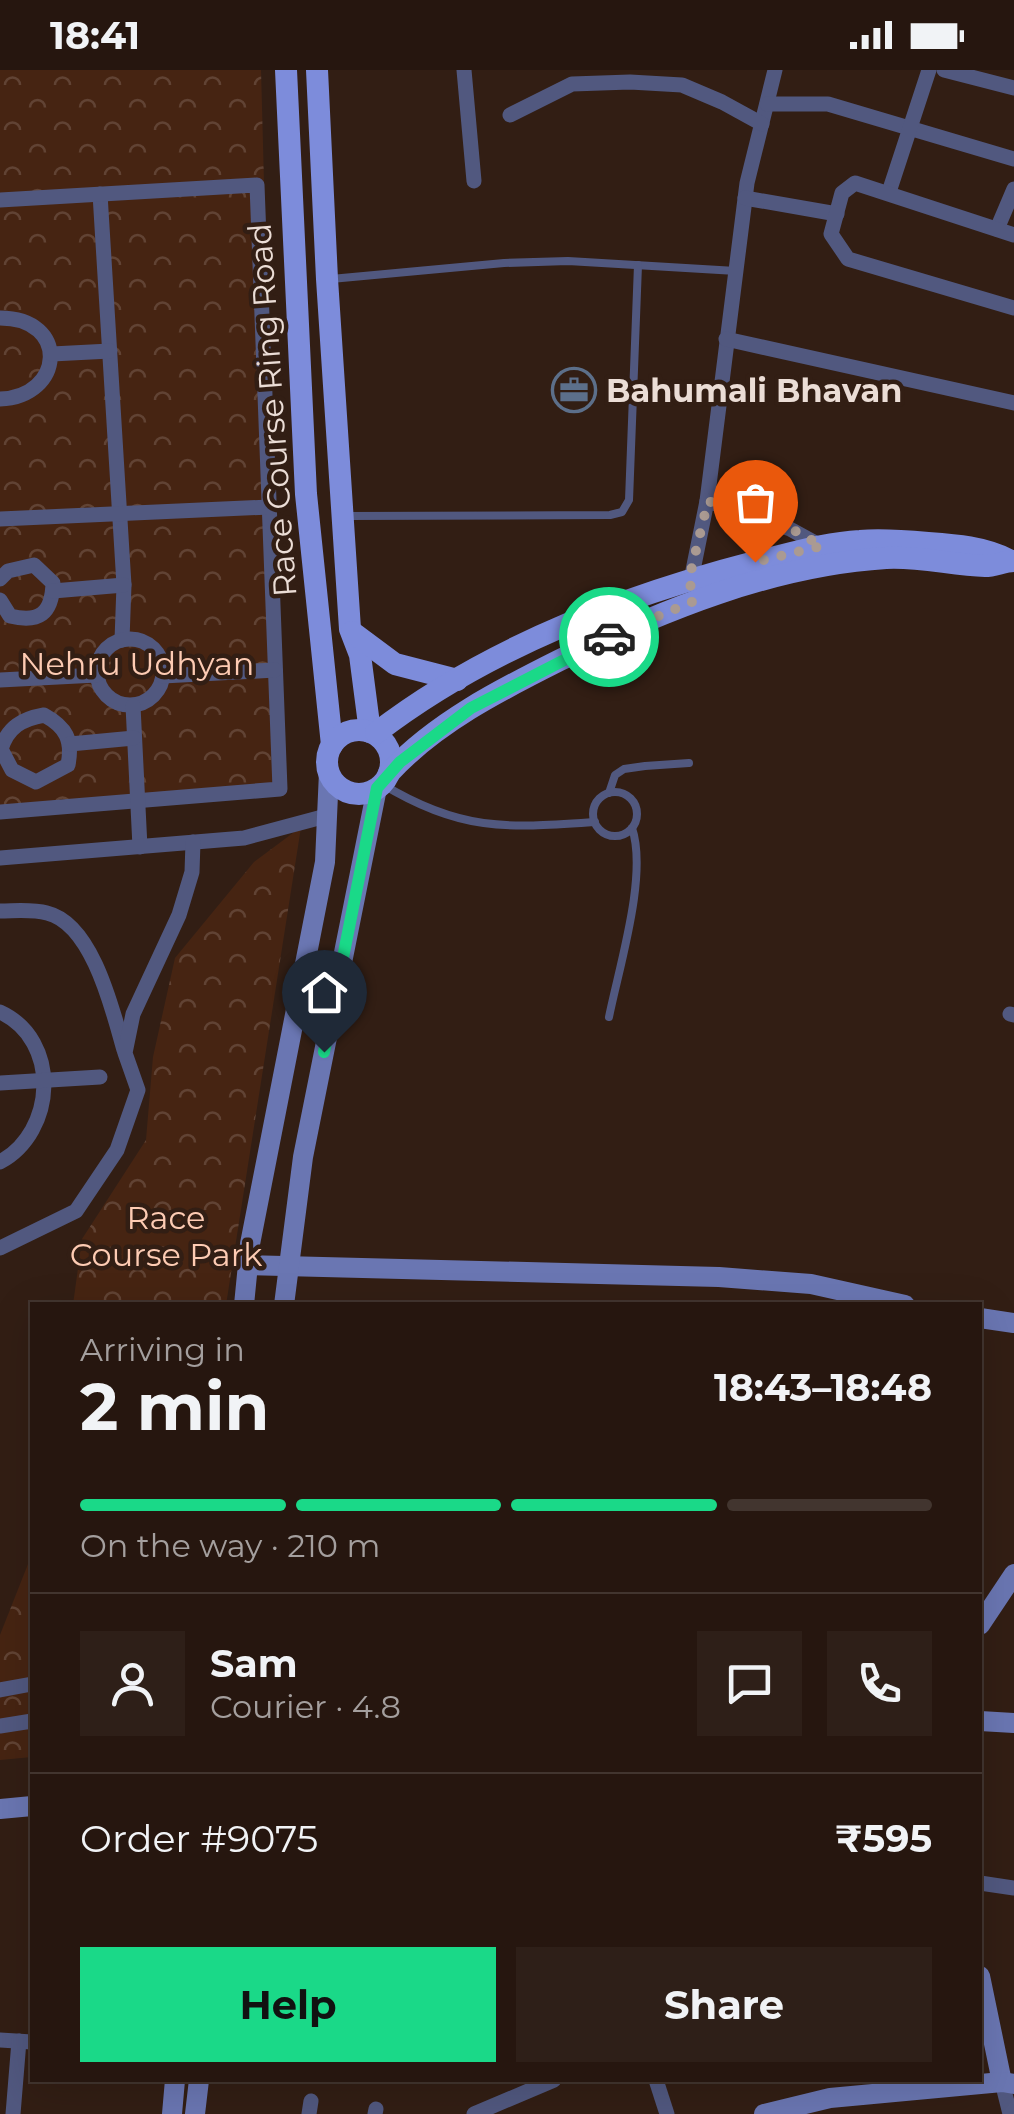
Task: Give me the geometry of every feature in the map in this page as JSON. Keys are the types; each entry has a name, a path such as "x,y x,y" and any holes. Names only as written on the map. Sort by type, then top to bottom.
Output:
{"main road":[{"name":"Race Course Ring Road","path":"286,70 306,494 332,745"},
{"name":"Race Course Ring Road","path":"317,70 350,629 360,655 373,732"},
{"path":"860,541 944,544 991,551 1012,561 990,566 888,558 691,590 471,708 383,782 359,794 346,791 329,772 332,745 345,733 373,732 457,680 548,634 822,546 860,541"},
{"path":"350,629 394,664 457,680"},
{"path":"373,732 388,748 391,760 383,782"}],"street":[{"path":"464,70 474,181"},
{"path":"691,590 708,501 745,198 775,70"},
{"path":"889,192 929,70"},
{"path":"944,70 1014,88"},
{"path":"510,116 572,84 596,77 682,85 762,124"},
{"path":"767,104 828,104 1014,159"},
{"path":"1014,235 855,183 842,193 832,234 848,260 1014,308"},
{"path":"0,200 257,185 280,790 0,812"},
{"path":"996,229 1014,189"},
{"path":"100,194 124,585 122,640"},
{"path":"745,198 837,214"},
{"path":"0,318 16,318 35,328 48,338 52,354 47,375 32,391 0,400"},
{"path":"726,339 1014,403"},
{"path":"52,354 110,352"},
{"path":"708,501 790,528 822,546"},
{"path":"0,519 269,507"},
{"path":"0,580 8,571 34,565 53,584 52,600 44,614 28,620 10,616 0,600"},
{"path":"53,590 124,585"},
{"path":"122,640 142,640 153,649 164,676 149,699 133,706 109,697 97,675 102,652 122,640"},
{"path":"164,676 275,670"},
{"path":"0,680 97,675"},
{"path":"133,706 140,847"},
{"path":"44,715 59,723 70,744 68,765 36,782 12,770 0,749 6,733 27,718 44,715"},
{"path":"70,744 134,738"},
{"path":"244,1302 325,862 329,772"},
{"path":"284,1302 304,1157 383,782"},
{"path":"0,858 244,838 326,816"},
{"path":"125,1053 134,1014 180,916 192,872 193,842"},
{"path":"0,911 50,913 70,928 88,950 110,996 138,1090 117,1150 76,1210 0,1248"},
{"path":"0,1012 11,1017 27,1036 41,1058 47,1080 29,1135 16,1154 0,1162"},
{"path":"0,1083 100,1077"},
{"path":"248,1266 719,1277 812,1284 892,1302"},
{"path":"982,1318 1014,1323"},
{"path":"982,1621 1013,1578"},
{"path":"0,1690 30,1684"},
{"path":"0,1726 30,1721"},
{"path":"982,1721 1014,1722"},
{"path":"0,1809 30,1806"},
{"path":"982,1883 1014,1888"},
{"path":"982,1992 1008,2083 1010,2114"},
{"path":"0,2040 26,2041 13,2114"},
{"path":"172,2114 176,2082"},
{"path":"195,2114 199,2082"},
{"path":"474,2114 549,2082"},
{"path":"657,2082 667,2114"},
{"path":"767,2114 830,2098 923,2085 1008,2083"}],"lane":[{"path":"327,279 504,262 568,260 736,271"},
{"path":"341,516 622,512 629,500 638,264"},
{"path":"609,793 615,775 624,770 689,764"},
{"path":"383,782 434,813 457,820 532,826 595,822 612,835 632,828"},
{"path":"595,822 597,801 609,793 623,793 634,802 636,880 609,1017"}],"green space":[{"name":"Nehru Udhyan","path":"0,70 261,70 280,789 0,812"},
{"name":"Race Course Park","path":"301,827 226,1302 73,1302 82,1239 146,1140 153,1057 175,958 254,862"},
{"path":"30,1559 30,1757 0,1760 0,1635"}],"way so far":[{"path":"609,637 694,601 689,579 708,501 790,528 822,546 755,562"}],"place":[{"name":"Bahumali Bhavan","path":"574,390"}],"route":[{"path":"324,1052 377,788 400,762 471,708 609,637"}]}
